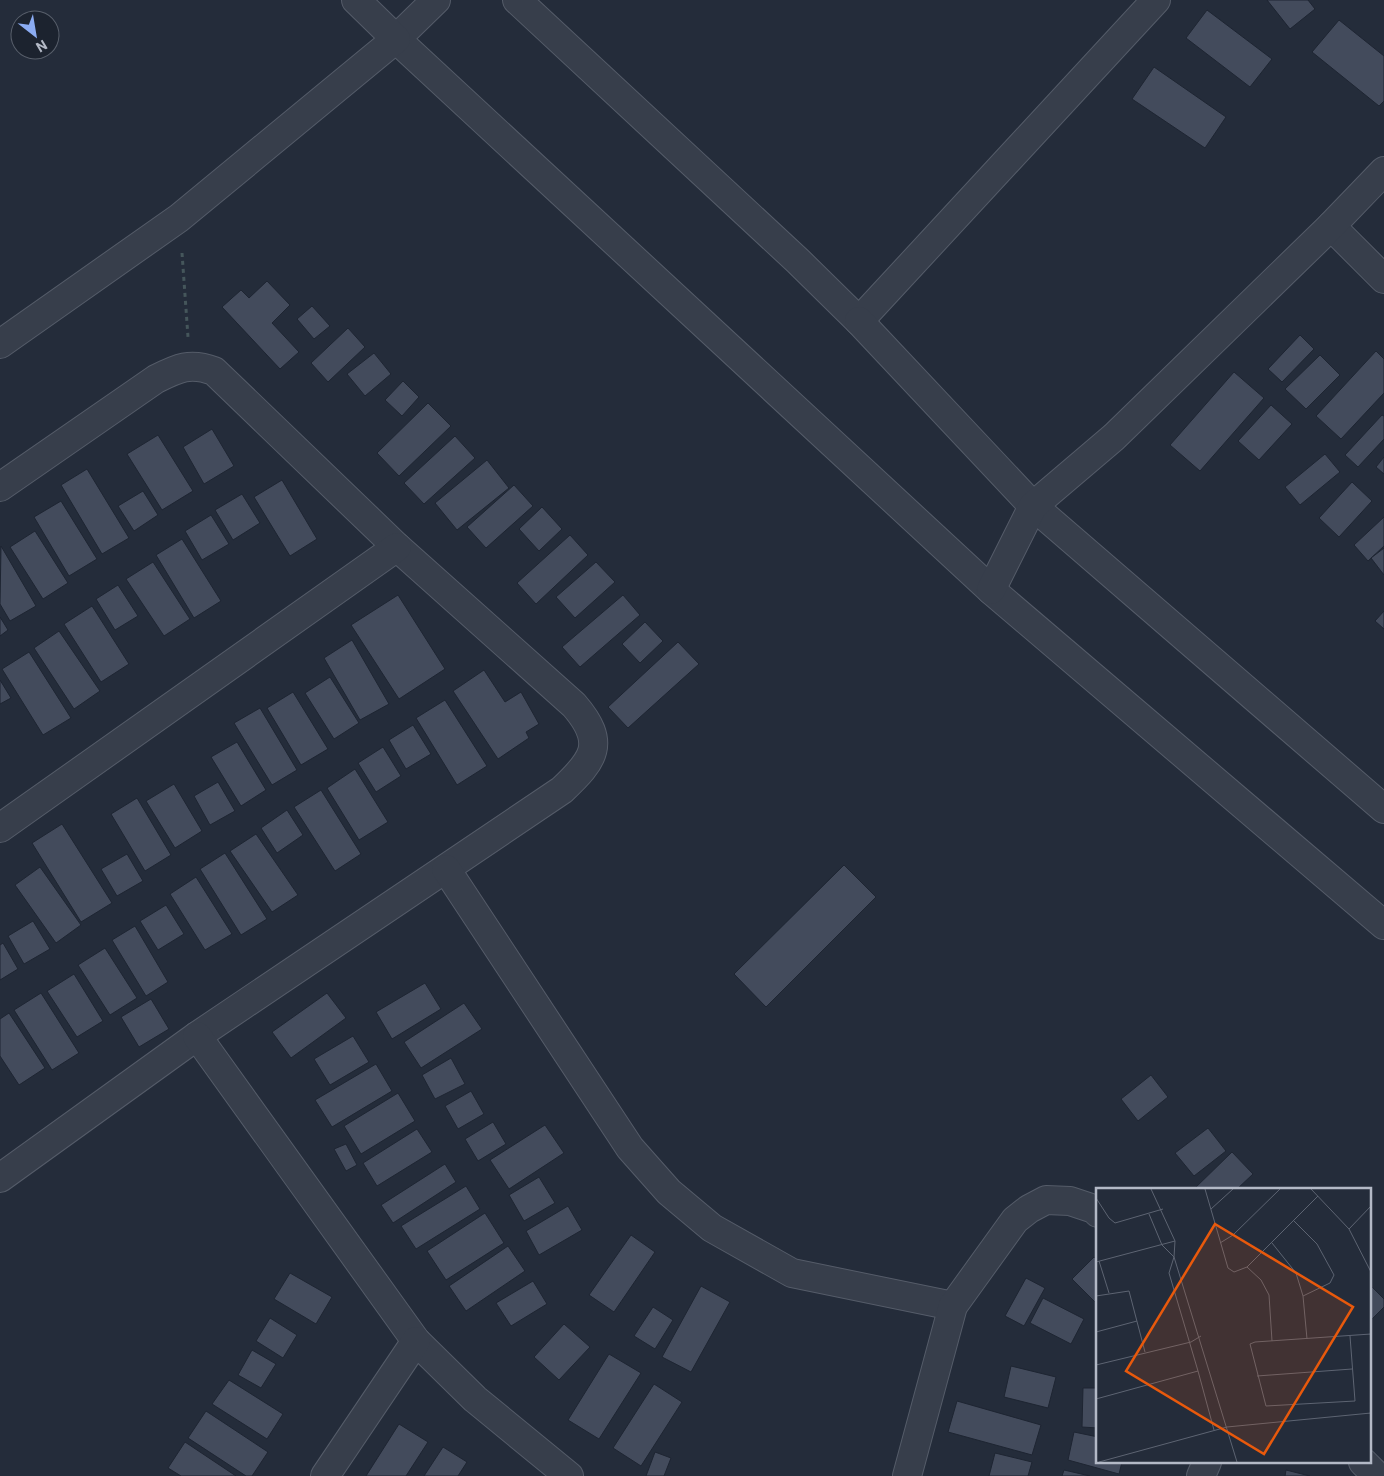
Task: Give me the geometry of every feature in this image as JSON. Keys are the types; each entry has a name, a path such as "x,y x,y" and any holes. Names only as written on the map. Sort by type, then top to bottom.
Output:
{"street":[{"path":"356,0 991,590 1384,925"},
{"path":"0,344 179,218 396,39 436,0"},
{"path":"517,0 860,321 1033,506 1384,809"},
{"path":"860,321 1156,0"},
{"path":"991,590 1033,506 1114,437 1331,226 1384,171"},
{"path":"1331,226 1384,279"},
{"path":"0,487 156,379 176,369 191,366 204,367 214,371 397,547 574,705 582,714 592,732 593,751 584,770 562,790 197,1036 0,1178"},
{"path":"0,828 397,547"},
{"path":"446,869 630,1148 669,1192 712,1228 792,1273 953,1306"},
{"path":"197,1036 416,1342 475,1399 569,1476"},
{"path":"907,1476 953,1306 1015,1220 1029,1209 1046,1200 1070,1201 1096,1211"},
{"path":"325,1476 416,1342"},
{"path":"1201,1476 1206,1464"},
{"path":"1365,1464 1377,1476"}],"path":[{"path":"179,218 191,366"}],"building":[{"path":"1267,0 1308,0 1315,9 1290,29"},
{"path":"1207,10 1272,59 1250,87 1186,38"},
{"path":"1339,20 1384,56 1384,101 1379,106 1312,52"},
{"path":"1154,67 1226,117 1205,148 1132,99"},
{"path":"267,281 290,305 272,323 299,352 280,369 222,307 241,290 249,298"},
{"path":"312,306 330,326 314,339 297,319"},
{"path":"348,328 365,347 328,382 311,363"},
{"path":"1300,335 1314,349 1282,382 1268,369"},
{"path":"1376,351 1384,359 1384,393 1341,439 1316,416"},
{"path":"374,353 391,374 365,396 347,374"},
{"path":"1320,355 1340,375 1306,409 1285,389"},
{"path":"1234,372 1264,398 1200,471 1170,445"},
{"path":"403,381 419,397 402,416 385,400"},
{"path":"428,403 451,426 399,476 377,453"},
{"path":"1271,405 1292,424 1259,460 1238,441"},
{"path":"1382,415 1384,416 1384,439 1358,467 1345,455"},
{"path":"212,429 234,466 204,484 183,447"},
{"path":"158,435 193,491 162,510 127,454"},
{"path":"455,436 475,458 424,504 404,483"},
{"path":"1325,454 1340,472 1300,505 1285,487"},
{"path":"1384,457 1384,474 1376,467"},
{"path":"487,460 509,488 457,530 435,503"},
{"path":"87,469 129,538 102,554 61,485"},
{"path":"282,480 317,539 290,556 254,497"},
{"path":"1352,482 1372,501 1339,537 1319,518"},
{"path":"514,485 533,506 486,548 467,527"},
{"path":"143,491 158,515 134,531 118,506"},
{"path":"242,494 260,523 233,540 215,510"},
{"path":"61,501 97,559 69,576 34,517"},
{"path":"542,507 562,529 539,551 519,529"},
{"path":"211,515 229,544 202,560 185,531"},
{"path":"1384,517 1384,546 1368,561 1354,545"},
{"path":"35,531 68,583 43,599 10,547"},
{"path":"570,535 588,555 536,604 517,583"},
{"path":"182,539 221,601 194,618 156,555"},
{"path":"1,546 36,606 10,621 0,604"},
{"path":"1384,548 1384,575 1371,558"},
{"path":"153,562 190,619 164,636 126,579"},
{"path":"596,562 615,582 575,618 556,597"},
{"path":"118,585 138,616 115,630 96,599"},
{"path":"398,595 445,669 399,699 351,625"},
{"path":"623,595 640,615 580,667 562,647"},
{"path":"92,606 129,664 101,682 64,624"},
{"path":"1384,611 1384,629 1375,621"},
{"path":"0,617 8,630 0,636"},
{"path":"645,622 663,641 640,663 622,644"},
{"path":"59,631 100,691 74,709 34,648"},
{"path":"352,640 389,704 360,720 324,658"},
{"path":"678,642 699,664 628,728 608,707"},
{"path":"29,652 71,718 43,735 2,669"},
{"path":"484,670 505,702 521,692 539,724 526,732 529,738 498,759 453,691"},
{"path":"330,677 359,723 334,739 305,693"},
{"path":"0,680 11,698 0,704"},
{"path":"293,692 328,749 301,765 267,708"},
{"path":"445,700 487,766 457,785 416,718"},
{"path":"260,708 297,770 272,785 234,723"},
{"path":"413,725 431,754 406,769 389,740"},
{"path":"237,742 266,790 241,806 211,757"},
{"path":"383,747 401,776 376,792 358,763"},
{"path":"355,769 388,822 359,840 327,788"},
{"path":"218,782 235,811 210,825 194,796"},
{"path":"174,784 202,831 175,848 146,801"},
{"path":"321,790 361,854 335,871 294,807"},
{"path":"137,798 171,855 145,871 111,814"},
{"path":"287,810 303,835 277,853 261,828"},
{"path":"62,824 112,903 81,922 32,843"},
{"path":"256,834 298,895 272,912 230,851"},
{"path":"225,853 267,919 241,935 200,869"},
{"path":"127,854 143,881 117,896 101,869"},
{"path":"844,865 876,897 766,1007 734,974"},
{"path":"40,867 81,925 56,943 15,885"},
{"path":"196,877 232,934 205,950 170,894"},
{"path":"166,905 184,934 158,950 140,921"},
{"path":"33,921 50,949 24,964 8,936"},
{"path":"135,926 168,982 146,996 112,940"},
{"path":"3,943 18,969 0,980 0,945"},
{"path":"105,948 137,998 110,1015 78,965"},
{"path":"74,974 103,1021 77,1037 47,991"},
{"path":"425,983 441,1009 392,1039 376,1012"},
{"path":"41,993 79,1053 52,1070 14,1010"},
{"path":"327,993 346,1018 291,1058 272,1032"},
{"path":"151,999 169,1029 139,1047 121,1017"},
{"path":"464,1003 482,1029 421,1068 404,1042"},
{"path":"9,1013 45,1068 19,1085 0,1056 0,1019"},
{"path":"353,1036 369,1062 330,1085 314,1059"},
{"path":"451,1058 465,1084 435,1099 422,1075"},
{"path":"376,1064 392,1091 332,1127 315,1100"},
{"path":"1151,1075 1168,1097 1138,1121 1121,1099"},
{"path":"471,1091 484,1114 458,1129 445,1106"},
{"path":"398,1093 415,1121 361,1154 344,1126"},
{"path":"493,1122 506,1144 478,1161 465,1139"},
{"path":"545,1125 564,1153 509,1189 490,1160"},
{"path":"1208,1128 1226,1151 1194,1176 1175,1153"},
{"path":"417,1129 432,1152 377,1186 363,1163"},
{"path":"346,1144 357,1165 346,1171 334,1149"},
{"path":"1232,1152 1253,1174 1238,1188 1195,1188"},
{"path":"445,1164 456,1182 393,1223 381,1205"},
{"path":"539,1177 555,1203 524,1221 509,1195"},
{"path":"466,1186 480,1209 416,1249 401,1226"},
{"path":"568,1206 582,1230 539,1255 526,1231"},
{"path":"485,1213 504,1243 446,1280 427,1251"},
{"path":"631,1235 655,1252 614,1312 589,1295"},
{"path":"508,1246 525,1271 466,1311 449,1286"},
{"path":"1094,1257 1096,1259 1096,1303 1072,1279"},
{"path":"290,1273 332,1297 316,1324 274,1299"},
{"path":"1026,1278 1045,1288 1024,1326 1005,1316"},
{"path":"533,1281 547,1304 511,1326 496,1303"},
{"path":"701,1286 730,1302 691,1372 662,1357"},
{"path":"1372,1287 1384,1299 1384,1307 1372,1319"},
{"path":"1043,1298 1084,1319 1071,1344 1030,1323"},
{"path":"653,1307 673,1320 655,1349 634,1336"},
{"path":"270,1318 297,1335 283,1358 256,1341"},
{"path":"564,1324 590,1347 559,1380 534,1357"},
{"path":"252,1350 276,1364 261,1388 238,1375"},
{"path":"609,1354 641,1373 599,1439 568,1420"},
{"path":"1011,1366 1056,1377 1048,1408 1004,1397"},
{"path":"229,1380 283,1414 267,1439 212,1404"},
{"path":"654,1384 682,1402 641,1466 613,1448"},
{"path":"1083,1388 1096,1388 1096,1428 1082,1427"},
{"path":"957,1401 1041,1425 1032,1455 948,1432"},
{"path":"206,1411 268,1452 252,1476 246,1476 188,1438"},
{"path":"399,1424 428,1442 406,1476 366,1476"},
{"path":"1074,1432 1096,1437 1096,1464 1122,1464 1119,1474 1068,1460"},
{"path":"185,1442 236,1476 181,1476 168,1468"},
{"path":"443,1447 467,1462 458,1476 424,1476"},
{"path":"655,1452 671,1458 664,1476 646,1476"},
{"path":"995,1453 1032,1462 1028,1476 989,1476"},
{"path":"1064,1470 1090,1476 1062,1476"},
{"path":"1286,1470 1310,1476 1285,1476"}]}
